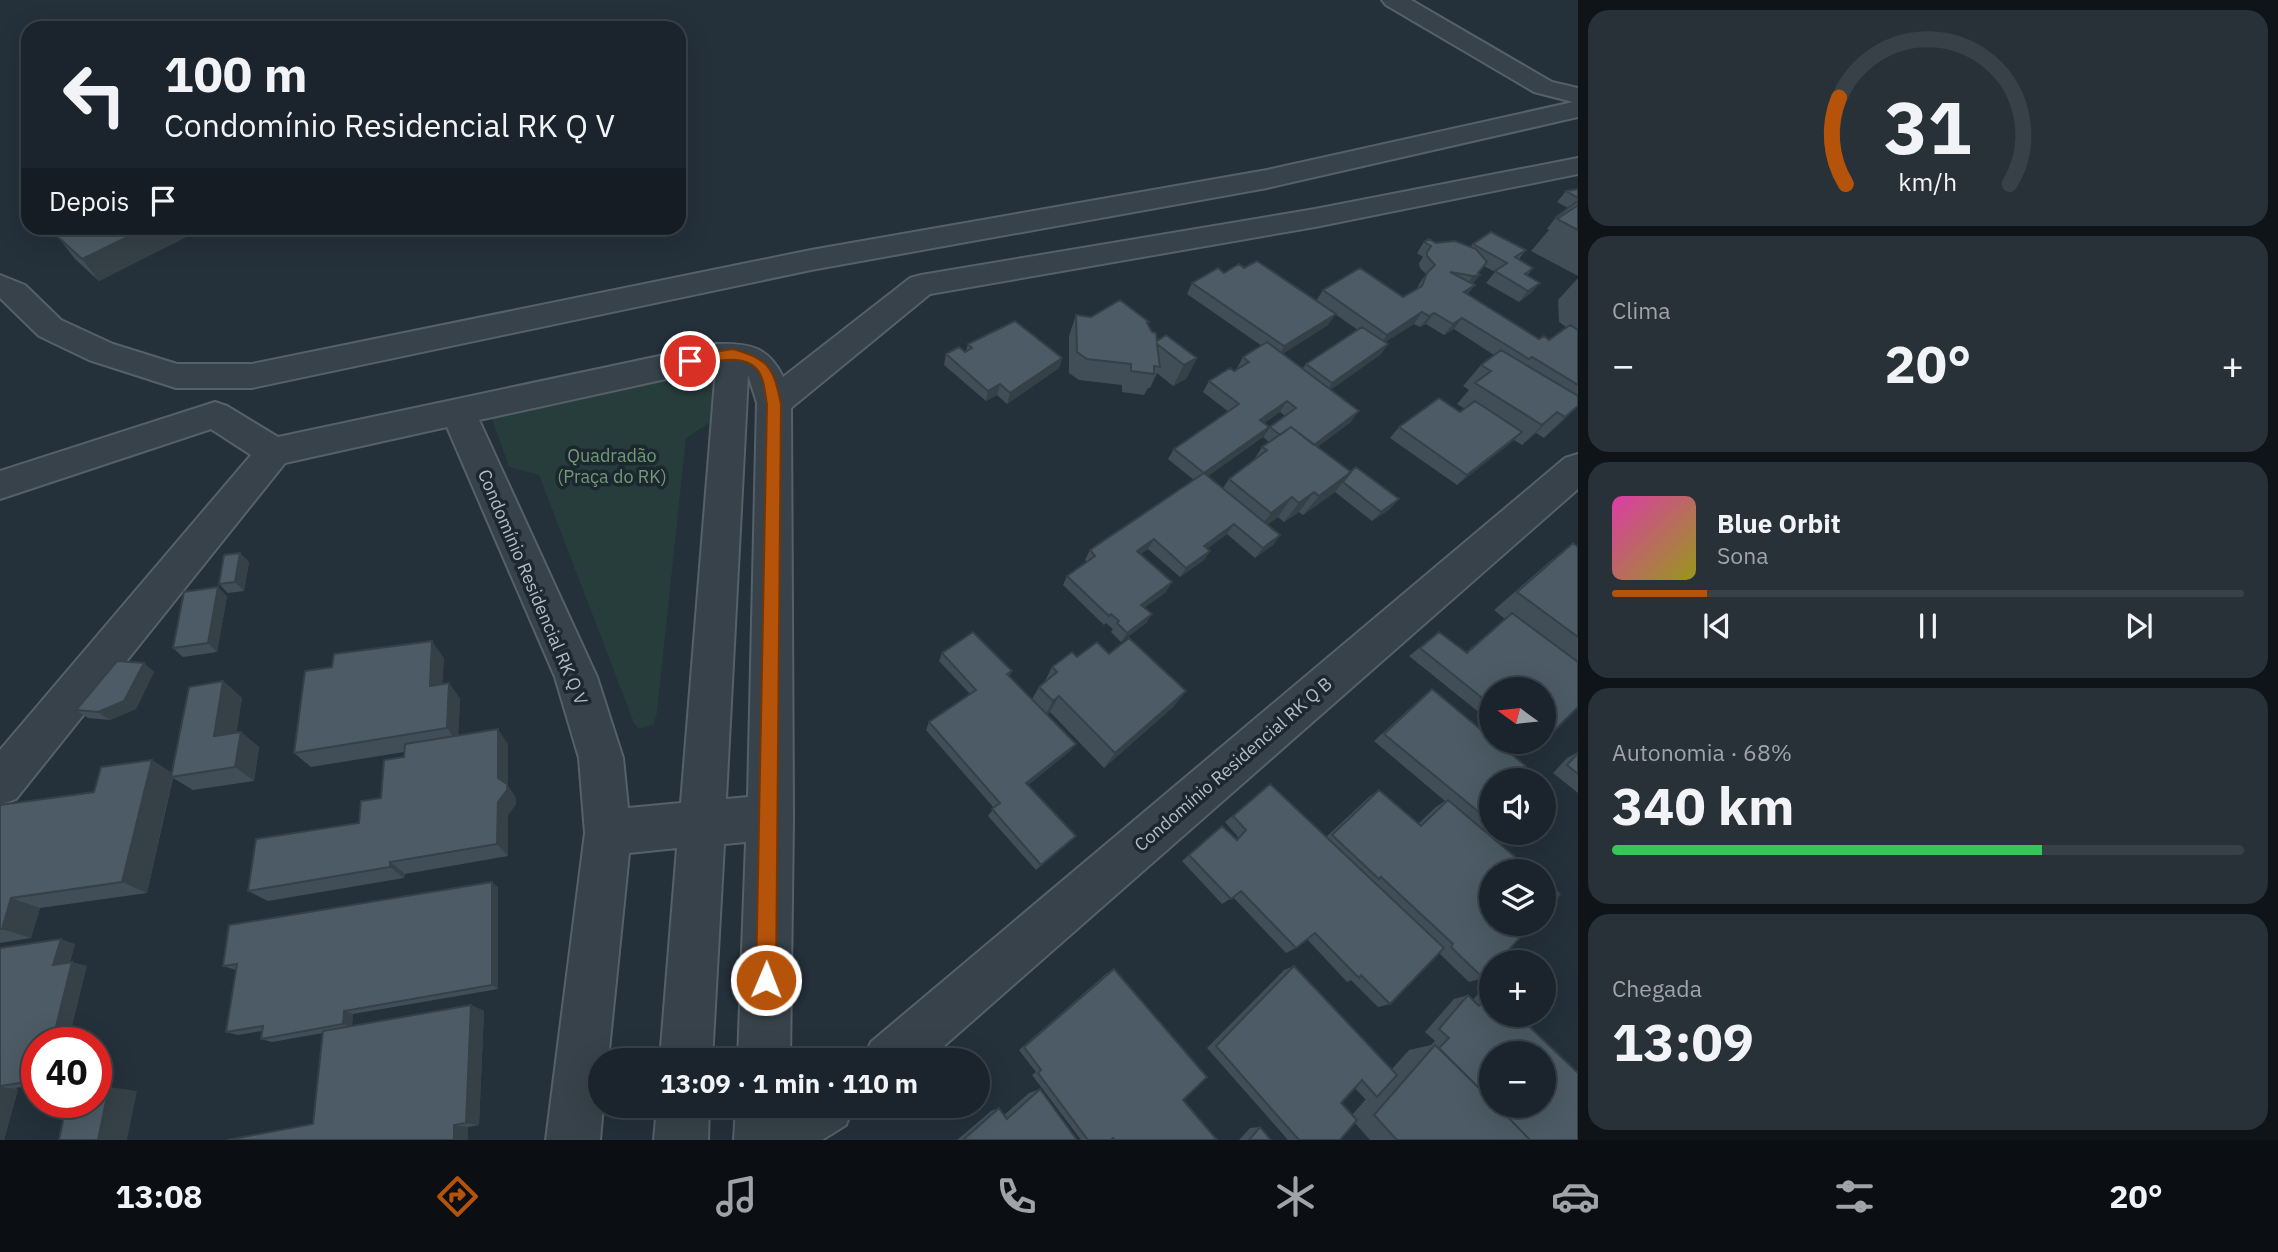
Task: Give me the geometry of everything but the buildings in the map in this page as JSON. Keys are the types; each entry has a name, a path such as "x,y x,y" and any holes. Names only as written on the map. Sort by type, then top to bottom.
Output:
{"street":[{"path":"1394,0 1543,88 1578,96"},
{"path":"0,285 14,292 51,328 102,352 176,376 252,376 811,260 1267,178 1578,109"},
{"path":"774,404 921,285 1315,218 1578,166"},
{"path":"687,1048 733,354"},
{"path":"0,784 274,452 733,354 759,363 768,375 774,404 770,818 764,1048"},
{"name":"Condomínio Residencial RK Q V","path":"458,412 576,677 601,758 608,833 573,1140"},
{"path":"0,485 215,415 274,452"},
{"name":"Condomínio Residencial RK Q B","path":"903,1048 1578,468"},
{"path":"608,833 770,818"},
{"path":"681,1140 682,1118"},
{"path":"761,1140 762,1118"},
{"path":"773,1140 808,1118"}],"green space":[{"name":"Quadradão (Praça do RK)","path":"700,371 717,376 718,417 686,438 657,712 654,724 639,729 634,723 539,475 509,467 492,419"}],"route":[{"path":"690,361 733,354 759,363 768,375 774,404 766,980"}]}
